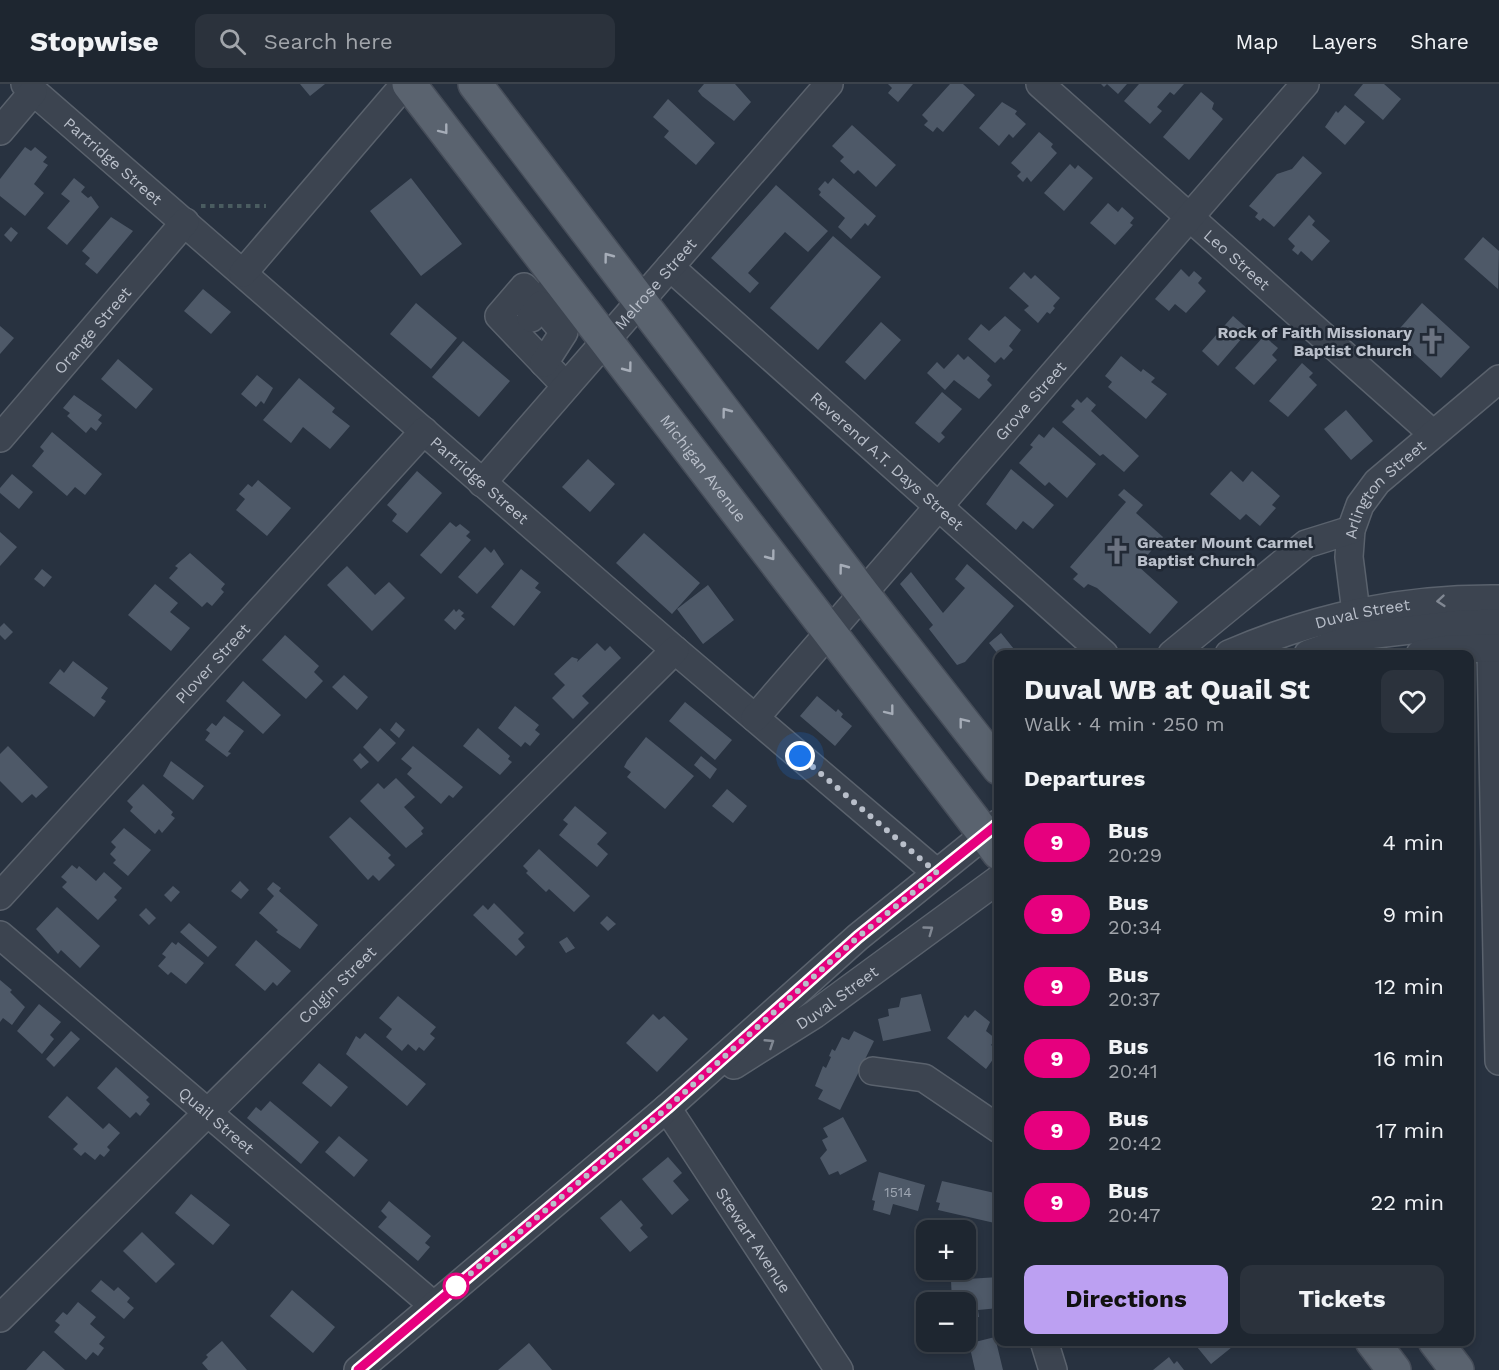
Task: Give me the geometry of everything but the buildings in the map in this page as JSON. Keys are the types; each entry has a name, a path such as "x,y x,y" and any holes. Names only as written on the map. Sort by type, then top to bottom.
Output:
{"main road":[{"name":"Michigan Avenue","path":"407,84 549,292 606,340 829,632 994,837"},
{"path":"475,84 863,594 994,762"},
{"path":"741,517 785,491"},
{"path":"1376,1346 1394,1370"},
{"path":"1439,1346 1457,1370"}],"street":[{"path":"243,273 407,84"},
{"name":"Melrose Street","path":"482,483 829,84"},
{"name":"Leo Street","path":"1040,84 1433,434"},
{"name":"Grove Street","path":"755,718 1305,84"},
{"path":"0,131 29,88"},
{"name":"Partridge Street","path":"29,88 190,214 243,273 675,650 937,873"},
{"name":"Orange Street","path":"0,438 190,214"},
{"name":"Reverend A.T. Days Street","path":"670,267 1100,650"},
{"path":"544,363 564,332 549,292 524,287 499,316 566,386"},
{"name":"Arlington Street","path":"1356,624 1349,557 1351,530 1360,505 1377,482 1499,379"},
{"name":"Plover Street","path":"0,896 424,431"},
{"path":"1177,650 1306,544 1351,530"},
{"name":"Duval Street","path":"1239,650 1292,629 1356,624 1402,604 1499,599"},
{"path":"1314,650 1356,624 1499,623"},
{"path":"1442,650 1495,648 1499,1061"},
{"name":"Colgin Street","path":"0,1318 675,650"},
{"name":"Duval Street","path":"358,1370 667,1108 858,937 937,873 994,837"},
{"name":"Duval Street","path":"667,1108 815,1014 994,883"},
{"name":"Quail Street","path":"0,935 433,1305"},
{"path":"873,1071 924,1078 994,1126"},
{"name":"Stewart Avenue","path":"667,1108 839,1370"},
{"path":"1046,1346 1053,1370"}],"path":[{"path":"190,214 266,206"}],"bus line":[{"name":"9","path":"358,1370 667,1108 858,937 994,827"}],"place":[{"name":"Rock of Faith Missionary Baptist Church","path":"1432,341"},
{"name":"Greater Mount Carmel Baptist Church","path":"1117,551"}],"route":[{"path":"456,1286 451,1290 667,1108 858,937 937,873 800,756"}]}
